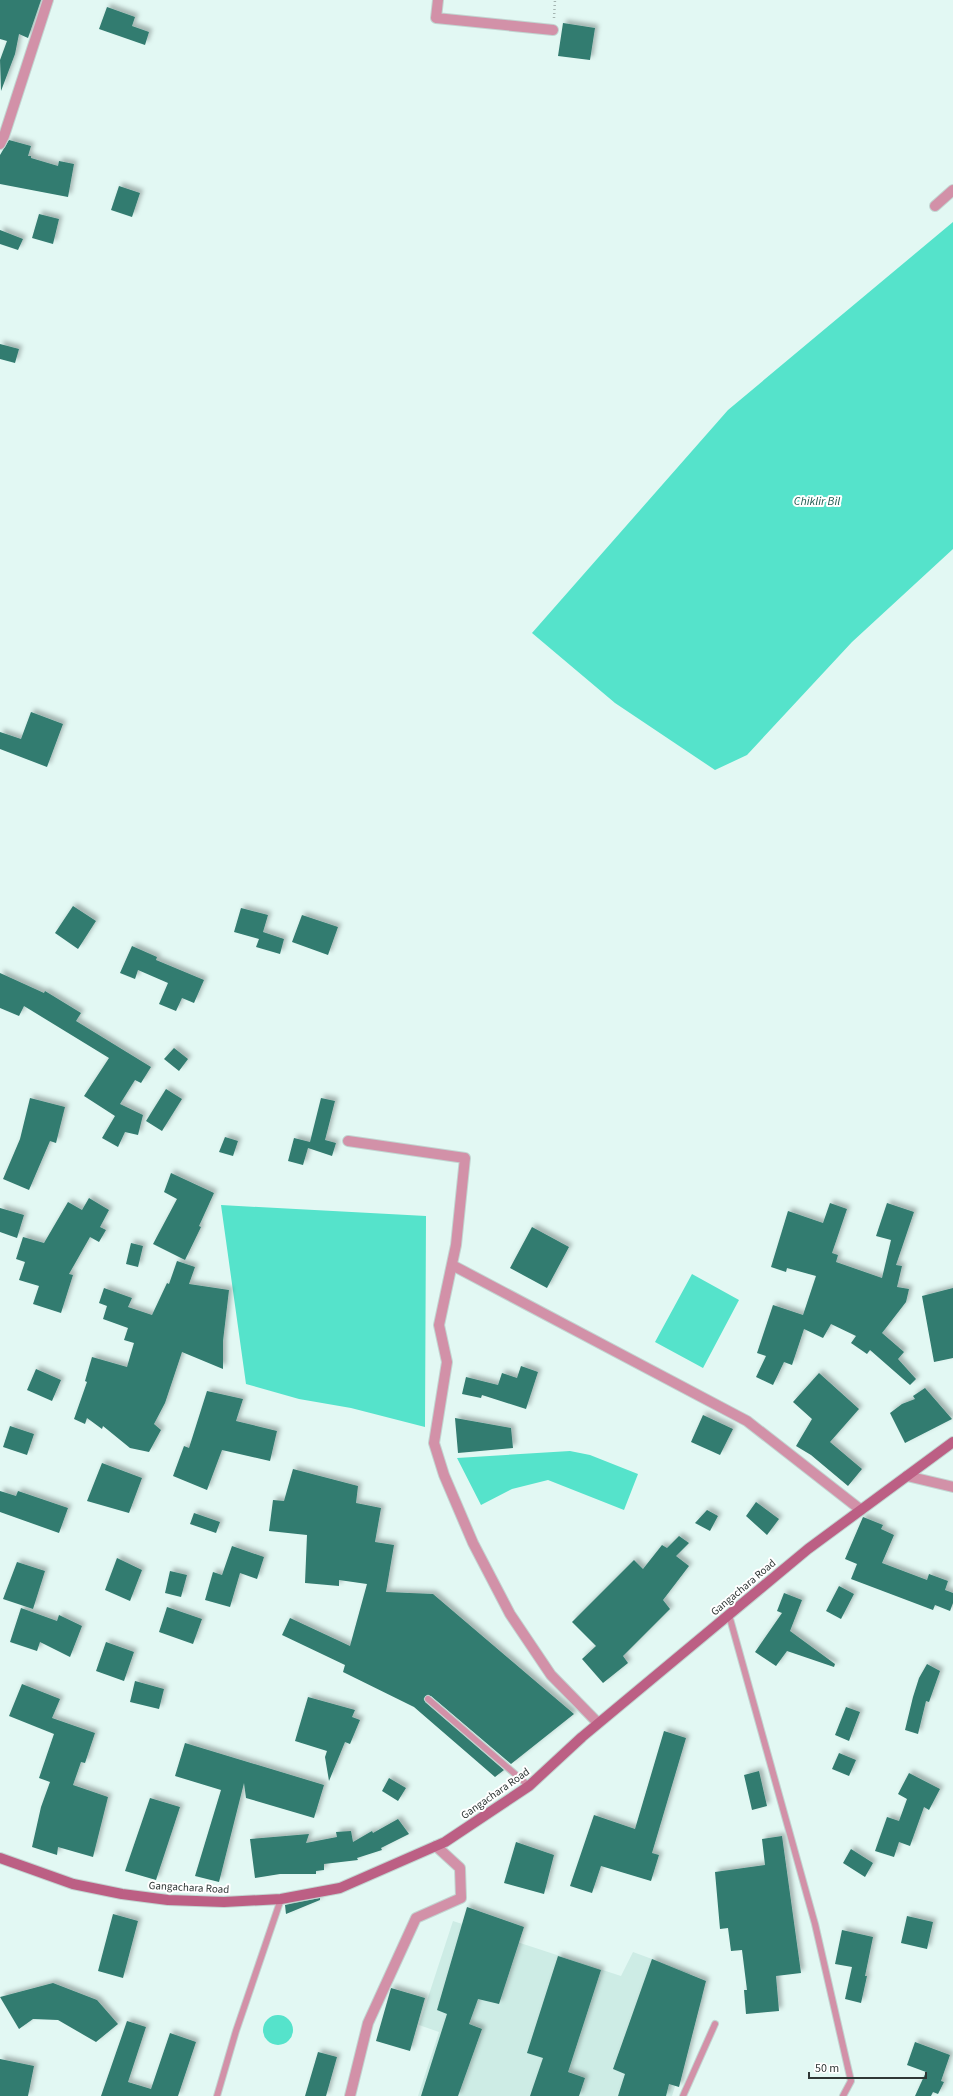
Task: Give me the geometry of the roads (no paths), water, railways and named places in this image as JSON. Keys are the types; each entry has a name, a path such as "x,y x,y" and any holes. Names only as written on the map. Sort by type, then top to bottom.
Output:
{"main road":[{"name":"Gangachara Road","path":"0,1858 74,1884 122,1894 168,1900 224,1902 281,1899 340,1888 445,1842 529,1786 598,1723 808,1549 953,1442"}],"street":[{"path":"0,144 48,0"},
{"path":"438,0 436,18 553,30"},
{"path":"935,206 953,190"},
{"path":"348,1141 465,1158 456,1245 438,1325 447,1362 434,1444 444,1475 473,1543 510,1614 550,1675 598,1723"},
{"path":"452,1264 747,1421 861,1510"},
{"path":"908,1476 953,1487"},
{"path":"350,2096 368,2023 416,1918 461,1898 460,1868 436,1846"}],"lane":[{"path":"729,1615 815,1924 852,2081 843,2096"},
{"path":"428,1699 529,1786"},
{"path":"217,2096 236,2031 281,1899"},
{"path":"683,2096 715,2024"}],"water":[{"name":"Chiklir Bil","path":"953,222 953,549 852,642 747,755 715,770 615,703 532,633 728,410"},
{"path":"221,1205 426,1216 425,1427 351,1408 299,1399 246,1384"},
{"path":"692,1274 739,1300 703,1368 655,1342"},
{"path":"570,1451 590,1455 638,1474 624,1510 548,1480 512,1489 481,1505 457,1458"},
{"path":"278,2015 288,2020 293,2030 288,2040 278,2045 268,2040 263,2030 268,2020"}]}
